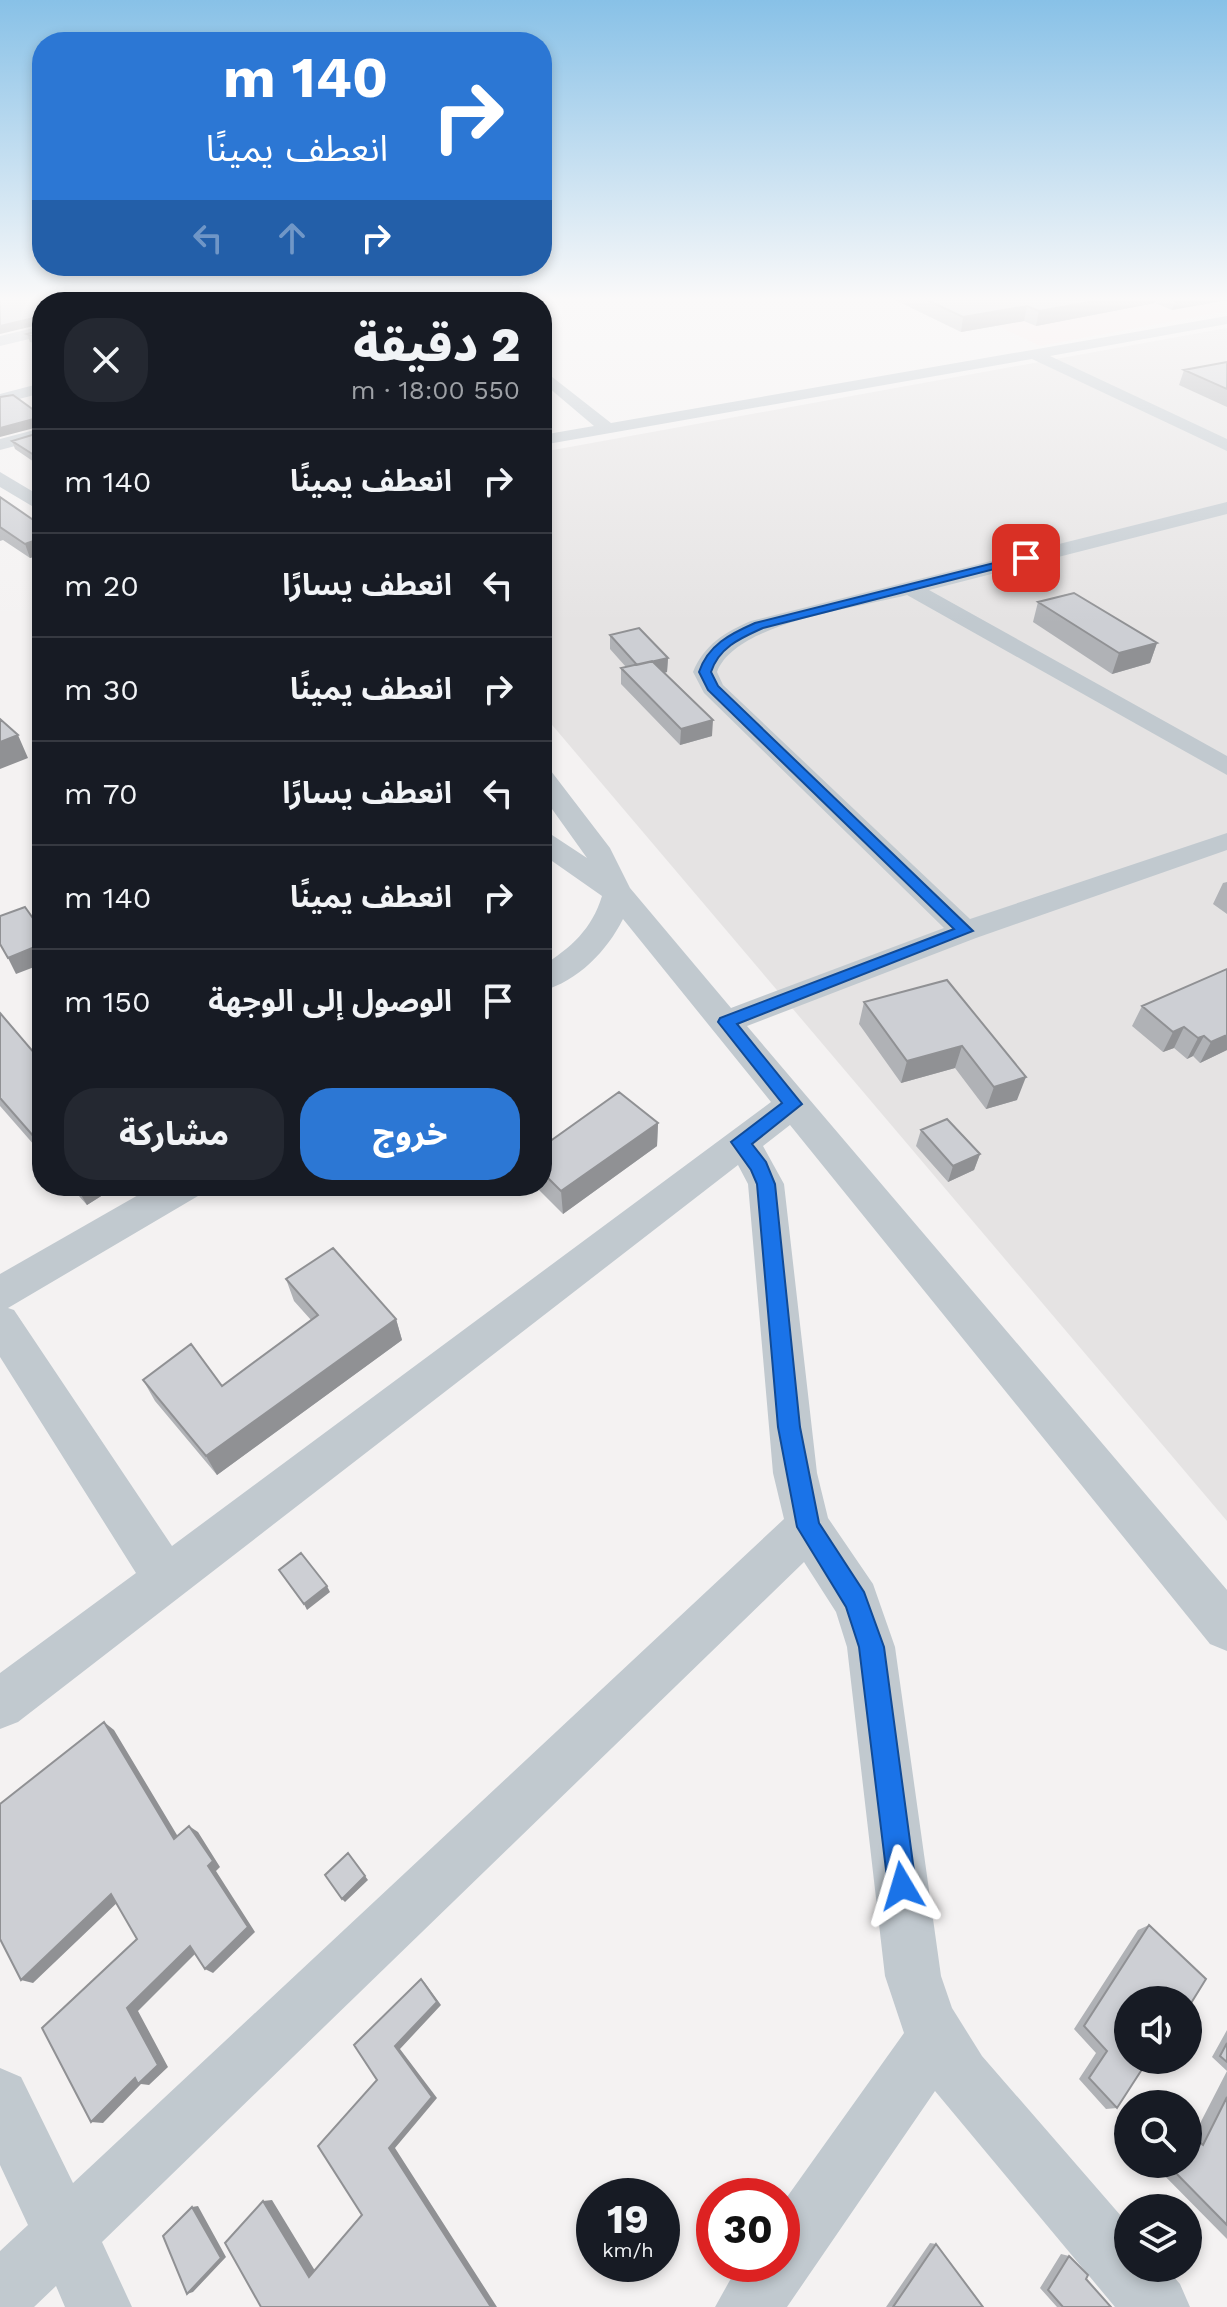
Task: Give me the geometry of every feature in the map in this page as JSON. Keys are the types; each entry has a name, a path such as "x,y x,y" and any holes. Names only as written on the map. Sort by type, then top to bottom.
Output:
{"street":[{"path":"583,408 607,428"},
{"path":"552,438 724,408"},
{"path":"1147,408 1227,446"},
{"path":"0,445 32,436"},
{"path":"6,482 32,487"},
{"path":"6,482 32,499"},
{"path":"965,931 713,688 705,672 710,656 735,636 759,626 1227,508"},
{"path":"908,587 1227,767"},
{"path":"552,790 596,848 618,893 1227,1627"},
{"path":"726,1022 965,931 1227,841"},
{"path":"552,848 618,893"},
{"path":"552,974 576,961 602,935 618,893"},
{"path":"0,1704 793,1104"},
{"path":"740,1142 759,1167 766,1184 789,1427 808,1527 856,1601 871,1647 913,1976 935,2040 961,2077 1157,2307"},
{"path":"0,1294 168,1196"},
{"path":"0,1322 166,1578"},
{"path":"0,2295 808,1527"},
{"path":"800,2232 935,2040"},
{"path":"0,2098 99,2307"},
{"path":"748,2307 765,2282"}],"shaded area":[{"path":"787,408 1227,408 1227,1521 552,725 552,450"}],"building":[{"path":"0,408 32,409 32,419 0,428"},
{"path":"32,435 32,454 12,441"},
{"path":"0,497 32,519 32,542 25,544 0,527"},
{"path":"1074,593 1157,643 1119,653 1038,602"},
{"path":"639,628 668,658 637,665 610,635"},
{"path":"652,661 713,720 681,729 621,668"},
{"path":"0,719 18,735 0,742"},
{"path":"25,907 32,917 32,948 8,958 0,944 0,916"},
{"path":"1227,969 1227,1035 1211,1042 1204,1036 1198,1038 1184,1027 1173,1032 1142,1006"},
{"path":"947,980 1026,1077 994,1087 962,1046 907,1061 864,1002"},
{"path":"0,1013 32,1050 32,1135 0,1098"},
{"path":"619,1092 658,1123 561,1191 552,1182 552,1140"},
{"path":"947,1119 980,1154 953,1166 921,1130"},
{"path":"333,1248 396,1319 206,1456 143,1380 191,1344 222,1386 318,1315 286,1279"},
{"path":"301,1553 327,1586 304,1604 279,1570"},
{"path":"104,1722 174,1839 189,1826 213,1861 208,1866 248,1927 205,1969 190,1946 127,2008 158,2065 138,2084 135,2078 91,2122 42,2028 137,1939 111,1894 21,1980 0,1939 0,1804"},
{"path":"348,1853 365,1876 342,1899 325,1875"},
{"path":"1149,1925 1206,1979 1202,1986 1114,1986 1114,2074 1139,2074 1129,2090 1114,2090 1114,2105 1089,2078 1107,2051 1084,2026"},
{"path":"421,1979 437,2002 395,2046 432,2097 389,2148 491,2307 261,2307 225,2243 263,2201 309,2277 362,2215 318,2146 377,2080 354,2045"},
{"path":"1227,2043 1227,2062 1220,2056"},
{"path":"1227,2097 1227,2225 1202,2200 1202,2194 1197,2194 1181,2178 1202,2178 1203,2145"},
{"path":"192,2207 221,2258 187,2294 163,2236"},
{"path":"936,2244 983,2307 893,2307"},
{"path":"1069,2256 1088,2275 1086,2279 1111,2307 1063,2307 1048,2290"}],"route":[{"path":"902,1886 871,1647 856,1601 808,1527 795,1473 789,1427 766,1184 752,1155 740,1142 793,1104 726,1022 965,931 713,688 705,672 710,656 735,636 759,626 1026,558"}]}
